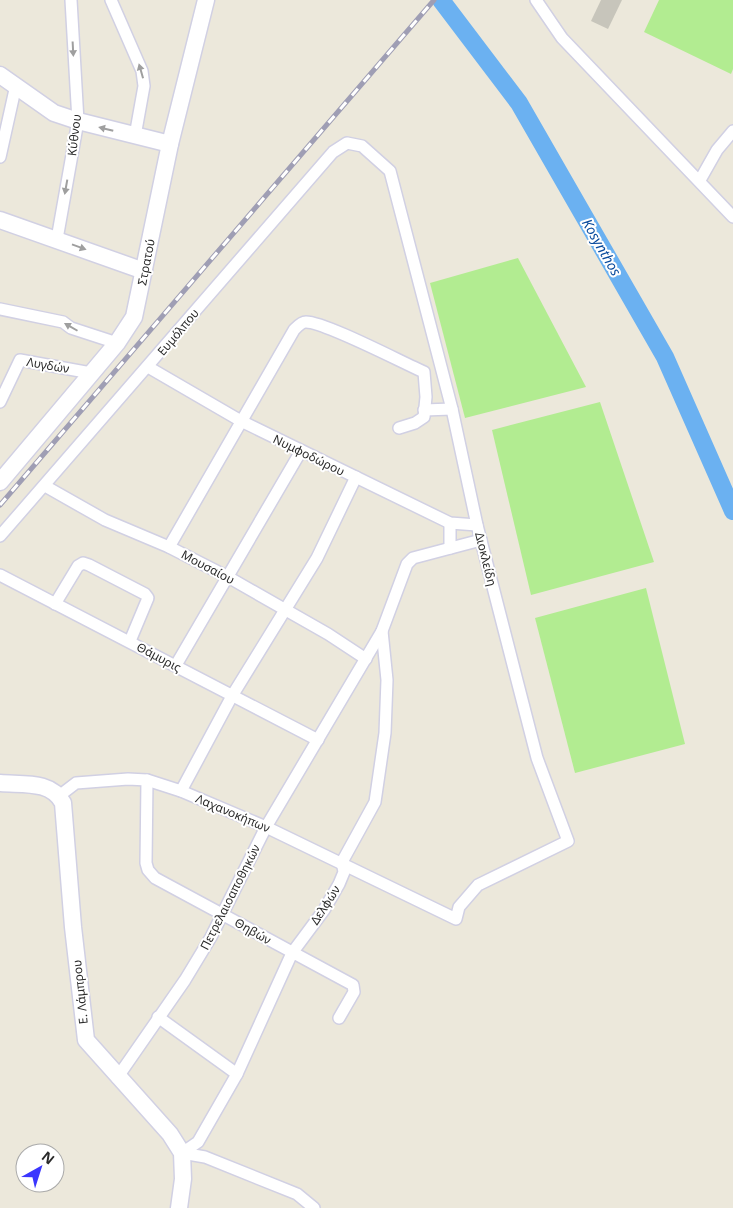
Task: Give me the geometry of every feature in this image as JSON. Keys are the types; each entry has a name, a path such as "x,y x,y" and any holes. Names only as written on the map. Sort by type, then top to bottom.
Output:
{"street":[{"name":"Κύθνου","path":"57,239 78,122 70,0"},
{"path":"111,0 142,71 144,86 135,136"},
{"name":"Στρατού","path":"0,482 117,343 136,312 170,144 206,0"},
{"path":"536,0 562,38 700,180 733,217"},
{"path":"0,75 54,113 78,122 170,144"},
{"path":"0,157 16,86"},
{"path":"700,180 717,150 733,131"},
{"name":"Ευμόλπου","path":"0,536 334,152 347,143 362,146"},
{"name":"Διοκλείδη","path":"362,146 390,171 452,408 477,524 537,758 568,841 478,885 459,907 456,920"},
{"path":"0,220 144,271"},
{"path":"0,309 63,322 70,328 117,343"},
{"path":"169,547 294,330 300,324 306,322 325,327 424,372 424,410 422,419 399,428"},
{"name":"Λυγδών","path":"0,402 20,360 91,373"},
{"name":"Νυμφοδώρου","path":"148,367 241,421 450,523 477,524"},
{"path":"424,410 452,408"},
{"path":"176,665 301,451"},
{"path":"182,791 232,696 317,558 356,477"},
{"name":"Μουσαίου","path":"45,486 105,520 169,547 228,577 286,609 366,659"},
{"path":"450,523 450,548"},
{"name":"Πετρελαιοαποθηκών","path":"117,1078 185,980 266,827 382,631 407,564 413,558 481,540"},
{"path":"56,604 78,566 83,563 89,565 145,594 148,598 130,641"},
{"name":"Θάμυρις","path":"0,575 318,740"},
{"name":"Δελφών","path":"182,1153 198,1142 238,1074 292,953 324,910 339,884 344,872 342,862 375,802 385,733 387,680 382,631"},
{"name":"Λαχανοκήπων","path":"59,796 76,783 128,779 147,780 182,791 266,827 342,862 456,920"},
{"name":"Θηβών","path":"147,780 146,863 148,870 155,878 353,985 354,992 339,1018"},
{"path":"0,783 45,786 59,796"},
{"name":"Ε. Λάμπρου","path":"59,796 63,803 73,927 86,1040 117,1078 170,1134 182,1153"},
{"path":"158,1017 238,1074"},
{"path":"179,1208 183,1179 182,1153 205,1157 297,1194 314,1208"}],"green space":[{"path":"659,0 733,0 733,69 731,74 644,32"},
{"path":"518,258 586,387 465,418 430,283"},
{"path":"600,402 654,562 531,595 492,430"},
{"path":"646,588 685,744 575,773 535,618"}],"building":[{"path":"601,0 622,0 608,29 591,21"}],"waterway":[{"name":"Kosynthos","path":"441,0 519,103 665,357 733,511"}],"railway":[{"path":"0,505 434,0"}]}
